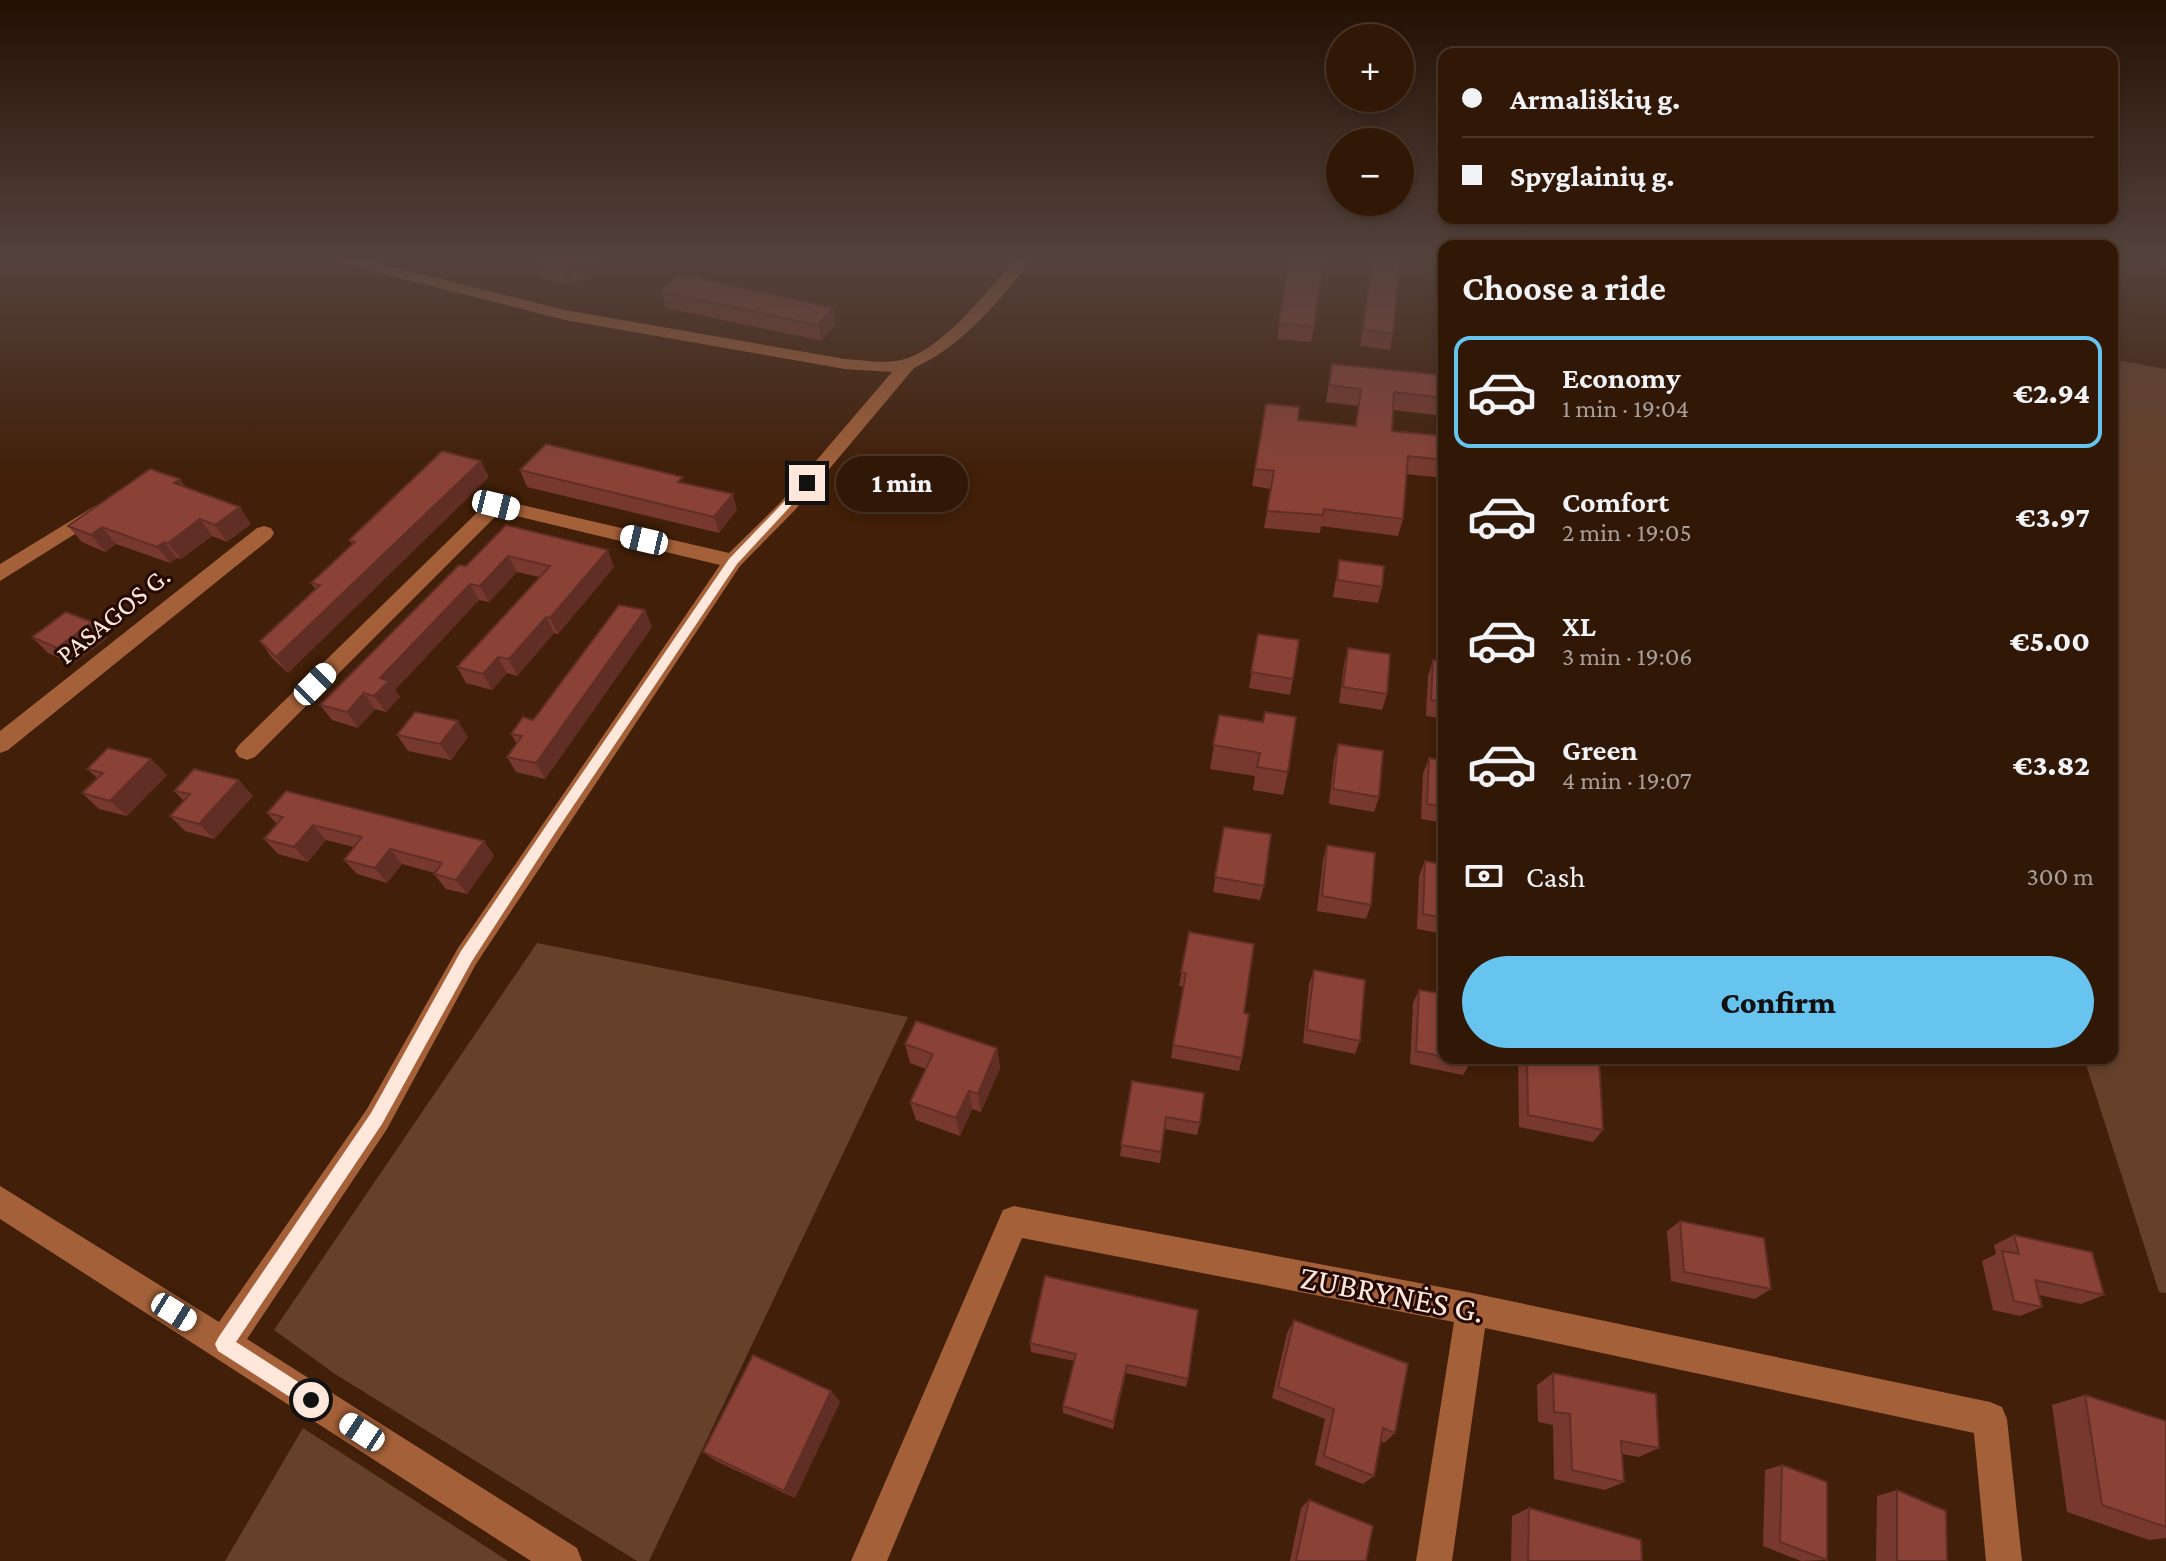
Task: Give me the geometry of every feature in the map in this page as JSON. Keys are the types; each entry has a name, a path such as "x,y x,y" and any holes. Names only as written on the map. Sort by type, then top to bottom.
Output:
{"street":[{"path":"661,332 845,364 908,364"},
{"path":"224,1344 377,1119 467,956 733,561 787,507 908,364 937,348 953,332"},
{"path":"0,574 119,497"},
{"path":"247,751 496,505 733,561"},
{"name":"PASAGOS G.","path":"0,744 264,533"},
{"path":"0,1201 564,1561"},
{"name":"ZUBRYNĖS G.","path":"869,1561 1014,1221 1472,1309 1990,1419 2004,1561"},
{"path":"1434,1561 1472,1309"}],"shaded area":[{"path":"2118,360 2166,369 2166,1293 2159,1292 2086,1064 2118,1064"},
{"path":"537,943 908,1017 649,1561 637,1561 335,1374 274,1330"},
{"path":"303,1428 508,1561 225,1561"}],"building":[{"path":"1332,364 1438,375 1438,397 1394,392 1392,431 1438,435 1438,459 1408,456 1403,519 1324,509 1323,515 1267,511 1274,471 1255,469 1266,404 1299,407 1298,420 1356,426 1361,389 1329,385"},
{"path":"546,444 683,477 678,482 733,494 714,517 520,470"},
{"path":"442,451 481,461 276,657 260,641 320,585 311,583 355,542 349,540"},
{"path":"150,469 180,479 174,483 240,507 215,525 200,519 168,543 157,547 102,527 91,535 68,526"},
{"path":"506,525 608,550 550,618 546,617 509,659 498,657 483,674 457,667 550,566 508,556 480,586 470,584 380,678 389,681 374,696 364,693 347,712 320,705 459,565 466,566"},
{"path":"1339,560 1384,566 1382,587 1337,580"},
{"path":"619,605 645,610 536,763 507,757 522,736 511,734 523,717 533,720"},
{"path":"66,612 92,622 57,648 32,637"},
{"path":"1258,634 1299,640 1293,679 1251,672"},
{"path":"1348,648 1390,654 1387,694 1343,687"},
{"path":"1433,660 1438,661 1438,701 1431,700"},
{"path":"415,712 458,721 440,744 397,735"},
{"path":"1265,712 1296,717 1288,772 1257,767 1260,753 1213,745 1219,715 1263,722"},
{"path":"1338,744 1383,751 1379,797 1333,789"},
{"path":"108,748 151,759 110,801 82,793 103,773 87,769"},
{"path":"1429,758 1438,760 1438,806 1427,804"},
{"path":"194,769 239,780 199,824 170,816 190,794 174,791"},
{"path":"286,791 484,841 456,880 434,874 442,863 390,849 375,868 344,860 362,837 313,825 294,847 264,839 283,817 267,813"},
{"path":"1224,827 1271,834 1264,886 1215,877"},
{"path":"1327,845 1375,853 1371,905 1322,896"},
{"path":"1425,861 1438,864 1438,917 1423,914"},
{"path":"1189,932 1254,944 1244,1013 1249,1014 1242,1058 1173,1045 1186,973 1181,972"},
{"path":"1314,970 1365,980 1360,1041 1307,1030"},
{"path":"1419,990 1438,993 1438,1056 1416,1051"},
{"path":"916,1021 997,1048 978,1094 969,1091 956,1118 910,1102 933,1054 905,1044"},
{"path":"1527,1064 1599,1064 1603,1130 1528,1115"},
{"path":"1132,1081 1204,1093 1200,1123 1166,1117 1161,1152 1121,1145"},
{"path":"1680,1221 1764,1238 1771,1289 1684,1272"},
{"path":"2014,1235 2092,1252 2104,1295 2035,1280 2042,1307 2014,1301 2002,1251 2019,1254"},
{"path":"1045,1276 1198,1310 1188,1379 1127,1365 1113,1422 1063,1406 1076,1354 1030,1343"},
{"path":"1294,1320 1408,1364 1395,1433 1383,1428 1374,1476 1324,1456 1334,1409 1278,1387"},
{"path":"753,1355 831,1391 784,1491 703,1452"},
{"path":"1553,1373 1656,1394 1659,1448 1621,1441 1624,1482 1572,1470 1570,1414 1554,1412"},
{"path":"2085,1395 2166,1421 2166,1527 2102,1505"},
{"path":"1782,1465 1827,1482 1827,1560 1780,1542"},
{"path":"1897,1490 1946,1511 1947,1561 1897,1561"},
{"path":"1309,1500 1373,1526 1366,1561 1296,1561"},
{"path":"1529,1508 1641,1540 1642,1561 1528,1561"}],"route":[{"path":"311,1400 224,1344 377,1119 467,956 550,829 733,561 807,483"}]}
